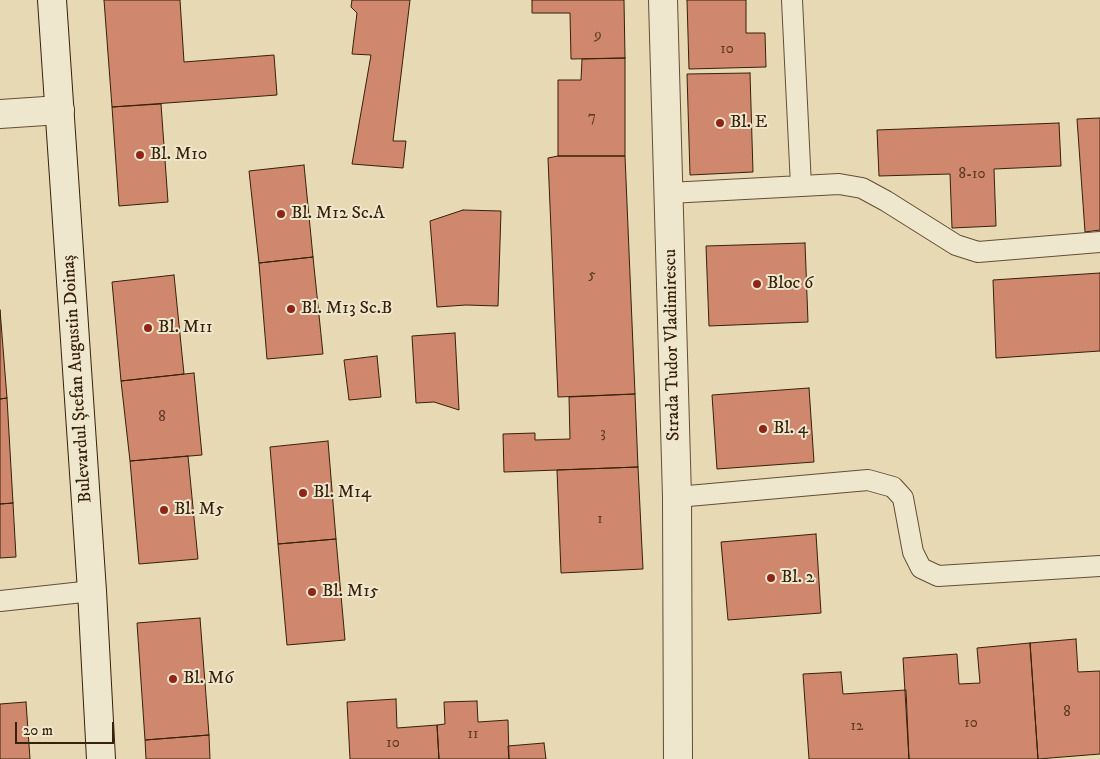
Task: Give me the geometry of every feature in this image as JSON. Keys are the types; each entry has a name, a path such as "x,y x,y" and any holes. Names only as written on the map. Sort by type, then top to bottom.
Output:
{"street":[{"name":"Bulevardul Ștefan Augustin Doinaș","path":"52,0 92,591 101,759"},
{"name":"Strada Tudor Vladimirescu","path":"663,0 677,497 678,759"},
{"path":"0,114 60,110"}],"lane":[{"path":"792,0 801,186"},
{"path":"669,193 840,184 862,188 956,245 978,252 1100,242"},
{"path":"677,497 868,480 893,487 903,498 913,552 921,568 938,576 1100,566"},
{"path":"0,601 92,591"}],"building":[{"path":"104,0 180,0 184,62 274,55 277,95 112,107"},
{"path":"352,0 410,0 393,141 406,141 403,168 352,164 371,55 352,54 357,13 351,7"},
{"path":"532,0 624,0 625,58 571,59 570,13 532,13"},
{"path":"687,0 746,0 746,33 765,33 766,67 689,69"},
{"path":"625,58 625,156 558,156 558,80 581,80 582,59"},
{"name":"Bl. E","path":"750,73 753,172 690,175 687,74"},
{"name":"Bl. M10","path":"161,104 168,202 119,206 112,107"},
{"path":"1100,118 1100,230 1085,232 1077,119"},
{"path":"1059,123 1061,166 994,169 996,226 952,228 950,174 879,176 877,130"},
{"path":"558,156 625,156 635,394 558,397 548,158"},
{"name":"Bl. M12 Sc.A","path":"304,165 313,257 259,263 249,171"},
{"path":"463,210 501,211 498,306 466,305 437,307 430,221"},
{"name":"Bloc 6","path":"805,243 808,322 709,326 706,246"},
{"name":"Bl. M13 Sc.B","path":"313,257 323,354 267,359 259,263"},
{"path":"1100,273 1100,351 996,358 993,280"},
{"name":"Bl. M11","path":"174,275 184,374 121,381 112,282"},
{"path":"0,310 7,398 0,399"},
{"path":"455,333 459,410 434,402 416,403 412,336"},
{"path":"377,356 381,397 349,400 344,360"},
{"path":"194,373 202,455 130,461 121,381"},
{"name":"Bl. 4","path":"809,388 814,462 717,469 712,395"},
{"path":"635,394 638,467 504,472 503,434 535,433 535,440 570,439 569,397"},
{"path":"7,398 13,503 0,504 0,399"},
{"name":"Bl. M14","path":"328,441 336,539 278,544 270,447"},
{"name":"Bl. M5","path":"188,456 198,559 139,564 130,461"},
{"path":"638,467 643,569 561,573 557,470"},
{"path":"13,503 16,557 0,558 0,504"},
{"name":"Bl. 2","path":"816,534 821,613 728,620 721,542"},
{"name":"Bl. M15","path":"336,539 345,640 287,645 278,544"},
{"name":"Bl. M6","path":"200,618 209,735 145,740 137,623"},
{"path":"1076,639 1078,672 1100,671 1100,754 1038,759 1030,643"},
{"path":"1030,643 1038,759 909,759 903,658 957,654 959,684 980,683 977,648"},
{"path":"841,672 843,694 906,690 909,759 809,759 803,674"},
{"path":"396,699 397,728 437,725 439,759 350,759 347,702"},
{"path":"477,701 478,722 508,720 509,759 439,759 437,725 445,724 444,702"},
{"path":"26,702 30,759 0,759 0,704"},
{"path":"209,735 210,759 146,759 145,740"},
{"path":"544,743 546,759 509,759 508,746"}],"place":[{"name":"Bl. E","path":"720,123"},
{"name":"Bl. M10","path":"140,155"},
{"name":"Bl. M12 Sc.A","path":"281,214"},
{"name":"Bloc 6","path":"757,284"},
{"name":"Bl. M13 Sc.B","path":"291,309"},
{"name":"Bl. M11","path":"148,328"},
{"name":"Bl. 4","path":"763,429"},
{"name":"Bl. M14","path":"303,493"},
{"name":"Bl. M5","path":"164,510"},
{"name":"Bl. 2","path":"771,578"},
{"name":"Bl. M15","path":"312,592"},
{"name":"Bl. M6","path":"173,679"}]}
